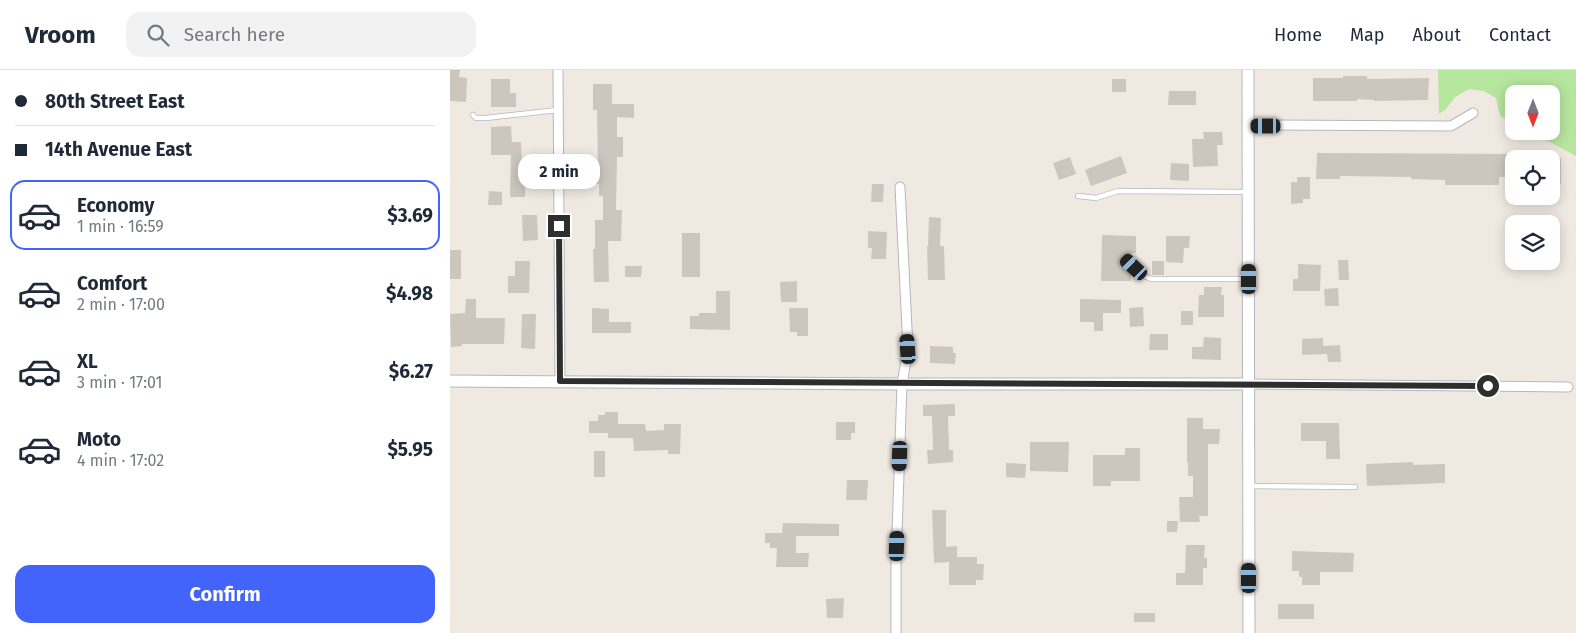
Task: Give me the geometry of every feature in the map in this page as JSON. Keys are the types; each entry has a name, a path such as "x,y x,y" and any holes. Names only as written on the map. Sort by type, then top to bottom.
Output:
{"street":[{"path":"558,70 560,381"},
{"path":"1248,70 1249,633"},
{"path":"1248,125 1451,126 1473,112"},
{"path":"896,633 896,564 902,384 908,349 900,187"},
{"path":"450,381 1568,387"}],"lane":[{"path":"473,115 476,118 486,118 558,110"},
{"path":"1078,196 1096,198 1118,191 1248,192"},
{"path":"1125,259 1142,275 1151,279 1249,279"},
{"path":"1249,486 1355,487"}],"green space":[{"path":"1438,70 1576,70 1576,156 1546,140 1560,140 1560,85 1505,85 1505,118 1500,116 1496,98 1484,91 1469,89 1455,97 1446,109 1439,114"}],"building":[{"path":"450,70 460,70 459,77 467,78 466,102 450,101"},
{"path":"1343,76 1367,76 1367,79 1429,78 1428,100 1374,101 1357,99 1357,101 1313,101 1313,78 1343,78"},
{"path":"491,79 510,79 510,93 516,93 516,107 491,107"},
{"path":"1112,79 1126,79 1126,92 1112,92"},
{"path":"593,84 612,84 612,104 634,104 634,118 617,117 617,137 623,137 623,157 617,157 616,210 622,210 621,241 608,241 609,282 594,282 593,249 595,249 595,220 603,220 603,196 599,196 599,184 595,184 595,168 598,168 597,110 593,110"},
{"path":"1169,91 1196,91 1196,105 1168,105"},
{"path":"511,126 512,142 521,142 522,169 526,169 525,197 510,197 511,155 491,155 491,127"},
{"path":"1203,132 1222,132 1223,145 1217,145 1218,166 1193,167 1192,139 1204,139"},
{"path":"1317,153 1505,154 1505,177 1499,177 1499,185 1445,185 1445,180 1411,179 1411,177 1340,176 1340,179 1316,179"},
{"path":"1121,156 1127,173 1091,186 1085,170"},
{"path":"1070,157 1076,174 1059,180 1053,163"},
{"path":"1560,158 1561,158 1560,184"},
{"path":"1171,163 1189,164 1189,181 1170,180"},
{"path":"1297,177 1310,177 1310,199 1303,199 1303,203 1291,204 1291,182 1297,182"},
{"path":"872,184 884,184 883,202 871,202"},
{"path":"489,191 502,192 502,205 488,205"},
{"path":"522,215 537,215 538,240 523,241"},
{"path":"929,217 941,218 940,246 944,246 945,280 928,280 927,246"},
{"path":"868,231 887,232 886,259 871,259 872,248 868,248"},
{"path":"682,233 700,233 700,277 682,277"},
{"path":"1102,235 1136,236 1136,253 1131,253 1131,259 1125,255 1121,259 1131,270 1131,281 1101,281"},
{"path":"1166,236 1190,236 1189,248 1184,248 1183,263 1166,262"},
{"path":"450,250 461,250 461,279 450,279"},
{"path":"1338,260 1348,260 1349,280 1339,280"},
{"path":"515,261 530,261 529,293 508,293 508,276 515,276"},
{"path":"1152,261 1164,261 1164,275 1152,275"},
{"path":"1298,264 1321,265 1320,291 1293,291 1293,279 1298,279"},
{"path":"625,266 642,266 641,277 625,277"},
{"path":"797,281 797,302 781,302 780,282"},
{"path":"1204,287 1222,287 1221,295 1224,295 1224,317 1198,317 1199,295 1204,295"},
{"path":"1338,288 1339,306 1325,306 1324,289"},
{"path":"716,291 730,291 730,330 690,329 690,316 699,316 699,313 716,313"},
{"path":"466,299 476,299 476,318 505,318 504,344 462,344 462,346 451,347 450,314 465,313"},
{"path":"1080,299 1121,300 1121,313 1103,313 1103,331 1094,331 1094,322 1080,322"},
{"path":"1143,307 1144,326 1130,327 1129,308"},
{"path":"592,308 609,309 609,322 631,322 631,333 592,333"},
{"path":"789,308 808,308 808,336 797,336 797,332 790,332"},
{"path":"1181,311 1193,311 1193,325 1181,325"},
{"path":"522,314 536,314 535,349 521,348"},
{"path":"1150,334 1168,334 1168,350 1149,350"},
{"path":"1204,337 1221,338 1221,360 1192,359 1192,347 1203,347"},
{"path":"1323,338 1323,346 1340,345 1341,362 1328,362 1327,354 1302,355 1302,339"},
{"path":"930,346 953,347 953,353 956,353 955,364 930,363"},
{"path":"955,404 955,416 948,416 949,450 953,450 953,462 928,464 927,450 933,450 932,416 923,416 923,405"},
{"path":"605,412 618,412 618,424 645,424 646,431 664,430 664,424 681,424 680,454 668,454 668,450 634,451 633,438 608,438 608,433 589,433 589,421 598,421 598,415 605,415"},
{"path":"1187,418 1203,418 1203,429 1220,429 1219,444 1208,444 1208,516 1199,516 1200,522 1180,522 1179,497 1193,497 1193,476 1188,476"},
{"path":"836,422 855,422 855,433 851,433 851,440 836,440"},
{"path":"1301,423 1339,423 1340,459 1326,459 1326,441 1301,441"},
{"path":"1030,442 1069,442 1068,472 1030,471"},
{"path":"1125,448 1140,448 1140,481 1111,481 1111,486 1093,486 1093,455 1125,455"},
{"path":"594,451 605,451 605,477 594,477"},
{"path":"1413,462 1413,465 1445,464 1445,483 1367,486 1366,464"},
{"path":"1006,463 1026,464 1025,478 1006,477"},
{"path":"847,480 868,480 867,500 846,500"},
{"path":"932,510 946,510 946,547 957,546 957,557 977,557 977,564 984,564 983,580 976,580 976,585 949,585 949,562 934,563"},
{"path":"1167,521 1178,521 1177,532 1167,532"},
{"path":"783,523 839,524 839,536 796,536 796,553 809,553 808,567 776,567 777,548 770,548 770,543 765,543 765,533 782,533"},
{"path":"1186,545 1205,545 1204,558 1207,558 1207,568 1203,568 1203,585 1176,585 1176,573 1185,573"},
{"path":"1292,551 1354,553 1353,572 1320,572 1320,585 1302,585 1302,577 1299,577 1299,571 1292,571"},
{"path":"844,598 843,618 827,618 826,599"},
{"path":"1278,604 1314,604 1314,619 1278,619"},
{"path":"1134,613 1155,613 1155,622 1134,622"}],"route":[{"path":"559,226 560,381 1488,386"}]}
